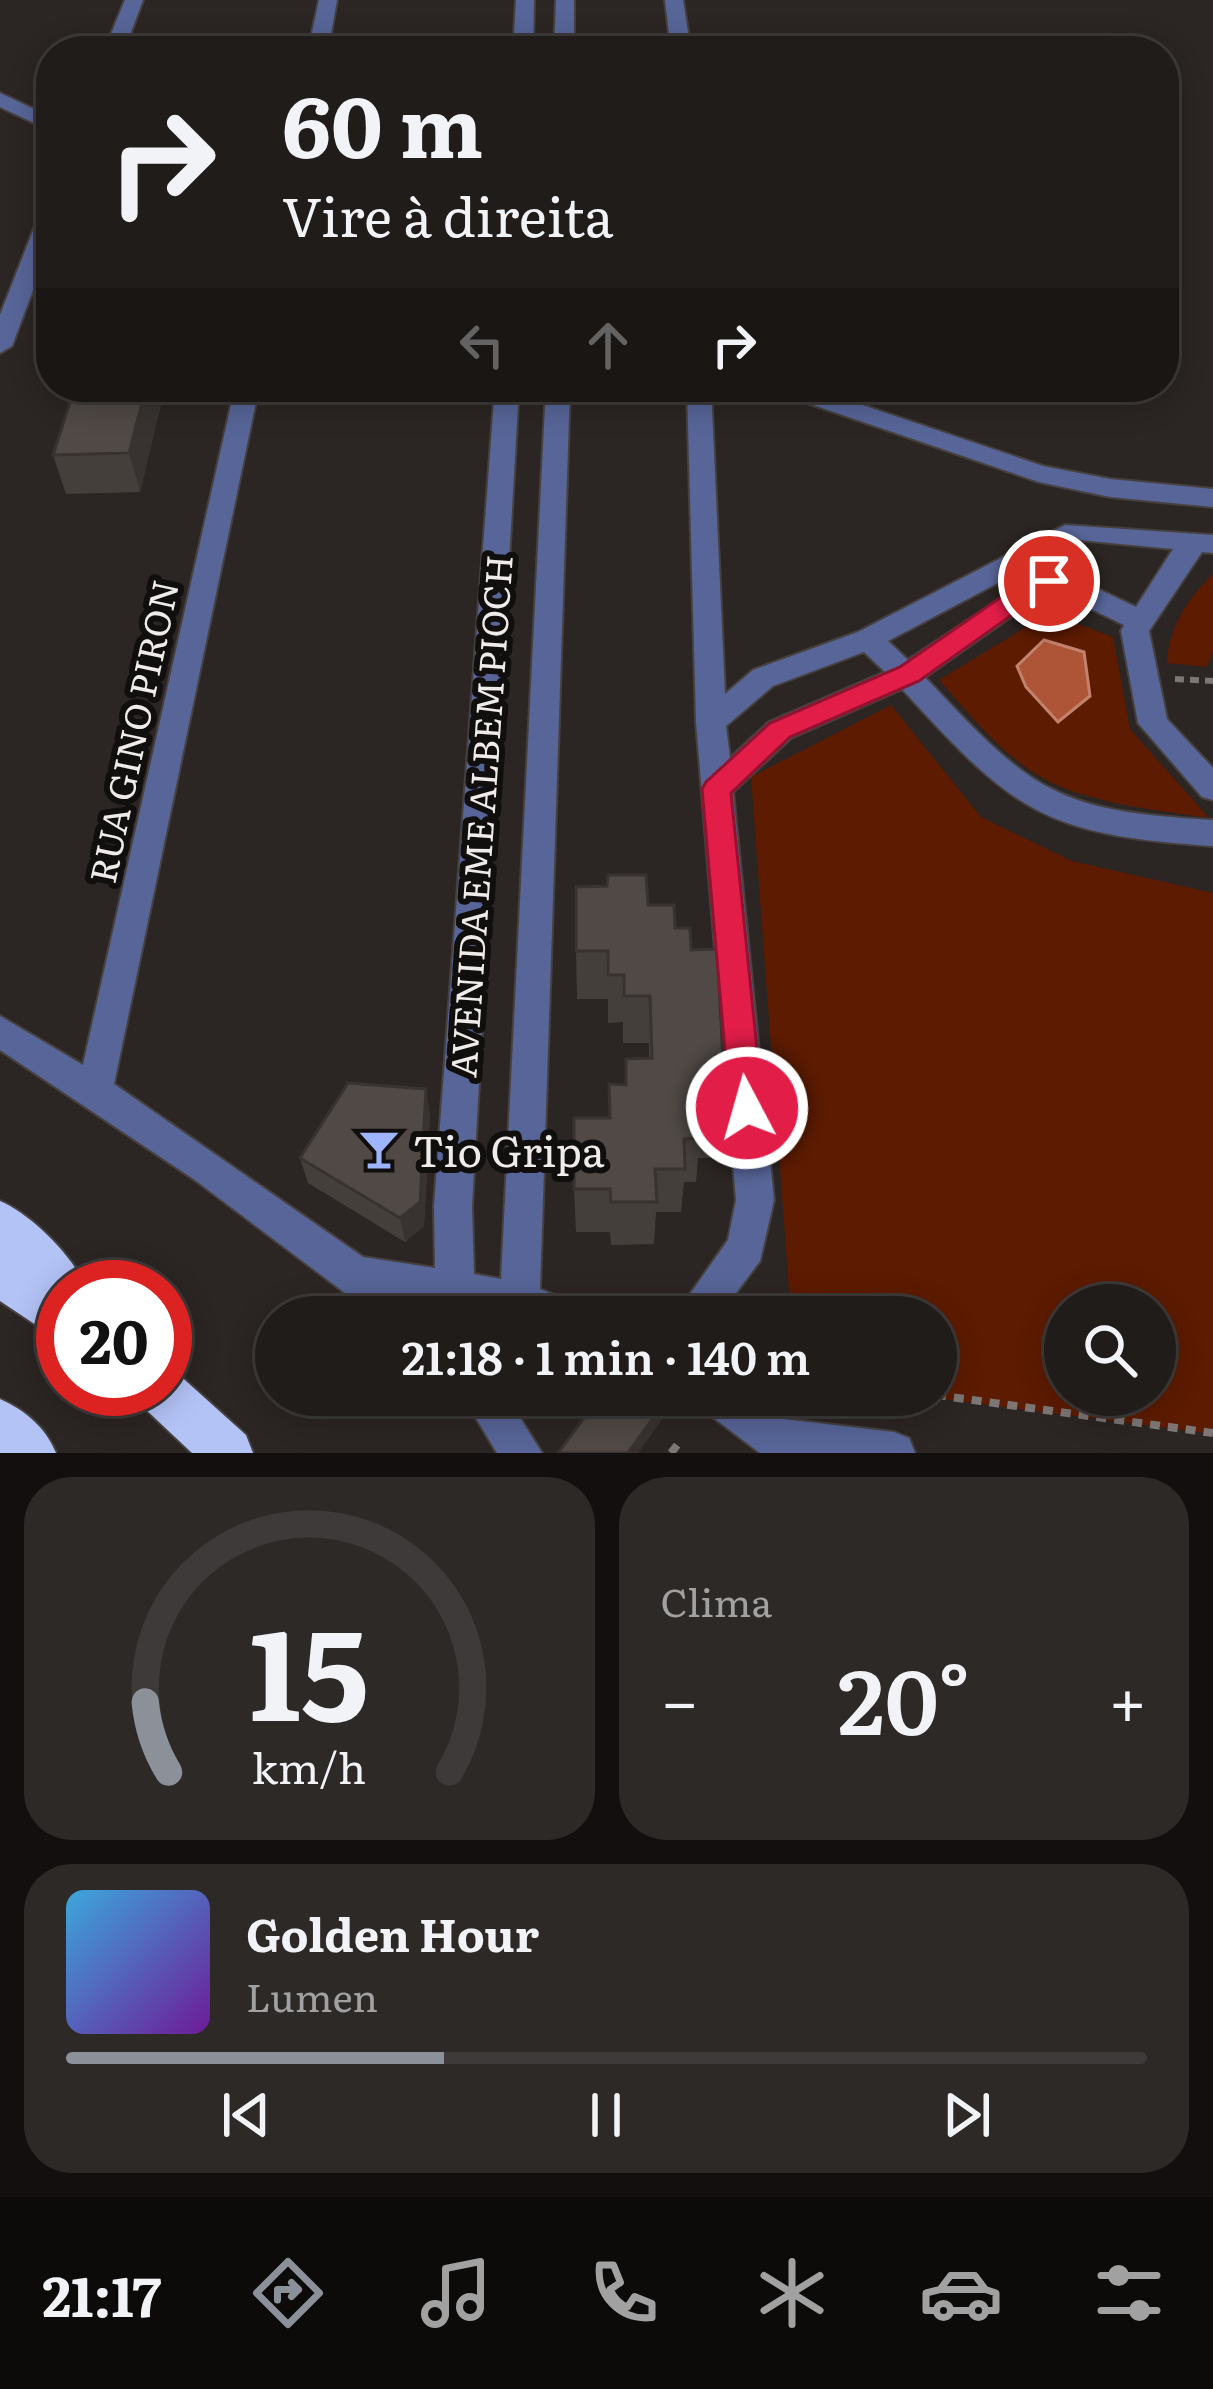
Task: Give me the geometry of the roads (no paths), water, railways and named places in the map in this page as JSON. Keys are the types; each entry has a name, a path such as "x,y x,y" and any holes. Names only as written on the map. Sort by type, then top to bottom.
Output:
{"highway":[{"path":"0,1223 36,1260"},
{"path":"0,1274 36,1300"},
{"path":"189,1416 227,1453"},
{"path":"0,1424 31,1453"}],"street":[{"path":"120,36 134,0"},
{"path":"321,36 328,0"},
{"path":"524,36 525,0"},
{"path":"564,36 565,0"},
{"path":"674,0 679,36"},
{"path":"0,99 36,117"},
{"path":"0,346 36,252"},
{"name":"RUA GINO PIRON","path":"94,1091 244,402"},
{"name":"AVENIDA EME ALBEM PIOCH","path":"455,1296 453,1206 506,402"},
{"name":"AVENIDA EME ALBEM PIOCH","path":"521,1296 557,402"},
{"path":"700,402 711,722 755,1200 746,1249 710,1296"},
{"path":"828,402 1039,474 1110,488 1213,498"},
{"path":"711,722 764,678 868,639 1075,531 1204,544"},
{"path":"1204,544 1178,561 1135,631 1153,723 1213,788"},
{"path":"716,789 780,730 909,674 1035,586 1049,581 1142,621"},
{"path":"868,639 909,674 957,732 1028,794 1081,816 1141,828 1211,834"},
{"path":"0,1030 382,1296"},
{"path":"357,1275 428,1296"},
{"path":"745,1416 788,1448 895,1453"}],"place":[{"name":"Tio Gripa","path":"379,1149"}]}
